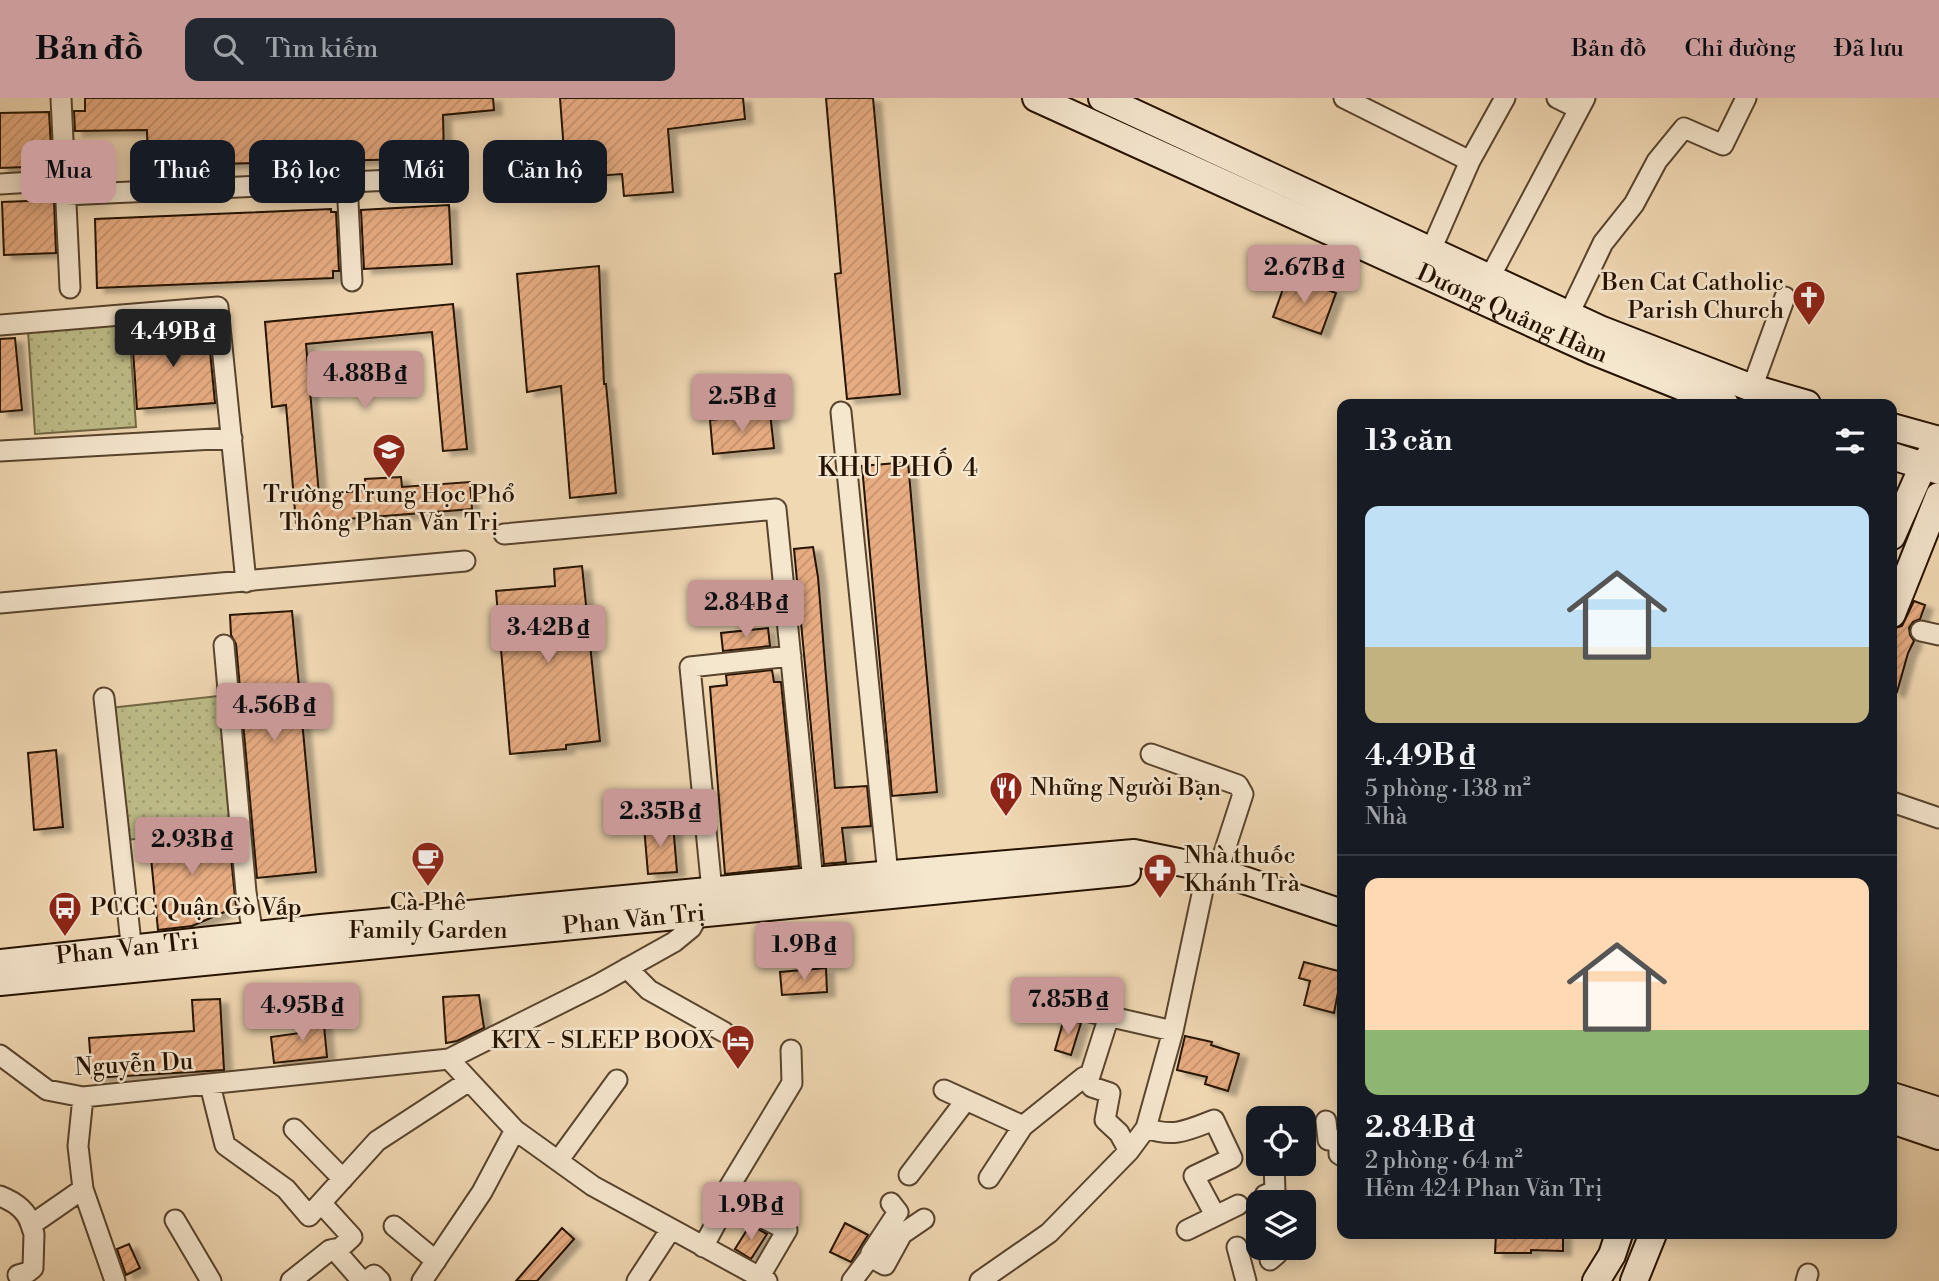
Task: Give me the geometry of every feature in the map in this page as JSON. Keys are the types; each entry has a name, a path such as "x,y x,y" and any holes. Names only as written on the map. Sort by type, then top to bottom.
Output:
{"main road":[{"name":"Dương Quảng Hàm","path":"1036,98 1593,351 1713,399"},
{"name":"Dương Quảng Hàm","path":"1102,98 1137,105 1431,250 1602,330 1752,388 1790,399"},
{"path":"1897,428 1939,441 1931,468 1897,527"},
{"path":"1897,458 1931,468"},
{"path":"1897,601 1939,496"},
{"path":"935,880 1134,853 1211,878 1337,912"},
{"name":"Phan Văn Trị","path":"706,902 813,881 888,875 935,880"},
{"path":"1211,878 1337,929"},
{"name":"Phan Văn Trị","path":"0,982 133,959 935,880"},
{"name":"Phan Van Tri","path":"0,963 133,959"},
{"path":"1897,1098 1939,1111"},
{"path":"1897,1122 1939,1136"},
{"path":"1596,1281 1612,1255 1617,1239"},
{"path":"1634,1281 1651,1239"}],"street":[{"path":"61,98 63,140"},
{"path":"1345,98 1470,161"},
{"path":"1431,250 1470,161 1505,98"},
{"path":"1490,277 1582,103 1557,98"},
{"path":"1569,314 1602,243 1634,204 1657,161 1684,128 1723,145 1746,98"},
{"path":"0,184 21,185"},
{"path":"116,186 249,184"},
{"path":"66,203 70,288"},
{"path":"348,203 352,281"},
{"path":"1752,388 1785,297"},
{"path":"0,326 218,307 246,582"},
{"path":"841,412 888,875"},
{"path":"0,451 232,438"},
{"path":"503,534 776,509 813,881"},
{"path":"0,603 465,561"},
{"path":"224,645 246,892 255,947"},
{"path":"791,656 690,667 706,902 691,928 674,942 627,968 449,1059 515,1130 558,1161 593,1185 763,1279 787,1230 729,1201 724,1194 792,1083 791,1050"},
{"path":"104,698 133,959"},
{"path":"980,1281 1049,1233 1129,1151 1146,1128 1211,878 1243,794 1238,785 1152,754"},
{"path":"1897,805 1939,818"},
{"path":"627,968 649,990 724,1032"},
{"path":"1068,1007 1173,1031"},
{"path":"1088,1082 1109,1016"},
{"name":"Nguyễn Du","path":"0,1055 47,1090 83,1097 449,1059"},
{"path":"989,1178 1023,1126 1084,1077 1092,1087 1110,1093 1105,1120 1119,1133 1129,1151"},
{"path":"558,1161 617,1080"},
{"path":"315,1209 377,1141 469,1081"},
{"path":"210,1085 225,1145 352,1237 339,1248 330,1250 304,1277"},
{"path":"944,1090 1023,1126"},
{"path":"83,1097 78,1146 83,1189 115,1281"},
{"path":"909,1175 966,1100"},
{"path":"1146,1128 1160,1133 1176,1134 1214,1120 1233,1158 1195,1176 1215,1215"},
{"path":"1326,1121 1328,1140 1337,1140"},
{"path":"294,1129 343,1179"},
{"path":"422,1281 482,1192 515,1130"},
{"path":"31,1225 83,1189"},
{"path":"0,1196 13,1202 29,1219 34,1234 33,1268 12,1278"},
{"path":"703,1247 729,1201"},
{"path":"852,1281 898,1212 891,1203"},
{"path":"1187,1230 1237,1205"},
{"path":"870,1257 885,1265 902,1234 924,1219"},
{"path":"176,1220 211,1281"},
{"path":"394,1226 436,1261"},
{"path":"637,1281 671,1229"},
{"path":"1237,1247 1246,1281"},
{"path":"334,1249 364,1281 374,1275 380,1281"}],"shaded area":[{"path":"129,324 136,427 35,434 28,331"},
{"path":"227,695 238,826 112,842 101,709"}],"building":[{"path":"85,98 493,98 494,110 443,115 444,140 379,140 379,160 365,160 365,140 249,140 249,163 235,164 235,140 147,140 147,130 75,131 74,111 85,111"},
{"path":"560,98 743,98 745,119 668,129 673,192 624,196 622,174 607,175 607,140 563,140"},
{"path":"826,98 873,98 900,394 847,399 835,274 841,273"},
{"path":"49,112 51,140 21,140 21,167 0,168 0,113"},
{"path":"2,202 54,203 56,253 4,255"},
{"path":"449,205 452,264 364,269 361,210"},
{"path":"331,209 331,212 336,212 339,271 333,271 333,278 97,288 95,219"},
{"path":"599,266 604,384 616,493 570,498 561,386 527,392 517,274"},
{"path":"1288,275 1336,293 1321,334 1273,317"},
{"path":"453,304 467,449 443,451 432,332 306,344 319,495 366,490 365,479 401,477 402,487 470,482 472,509 296,523 286,405 272,407 265,322"},
{"path":"208,330 215,403 137,409 132,335"},
{"path":"15,338 22,410 0,412 0,339"},
{"path":"770,413 774,448 713,454 710,420"},
{"path":"908,462 937,792 892,796 862,466"},
{"path":"813,547 818,577 835,788 867,786 871,826 842,828 846,862 824,864 794,549"},
{"path":"582,566 600,741 566,745 566,749 510,754 496,591 555,586 554,569"},
{"path":"1914,601 1925,605 1920,619 1913,622 1909,628 1914,641 1897,692 1897,628 1902,626"},
{"path":"292,611 316,872 257,878 236,644 231,635 230,615"},
{"path":"768,628 770,646 723,651 721,633"},
{"path":"772,670 774,682 781,682 799,866 725,874 710,687 727,685 726,675"},
{"path":"56,750 63,827 34,830 28,753"},
{"path":"673,824 677,872 648,874 644,826"},
{"path":"228,827 236,907 192,926 158,930 149,837"},
{"path":"1304,962 1337,971 1334,1013 1304,1005 1310,981 1299,978"},
{"path":"826,968 827,992 782,995 780,972"},
{"path":"479,995 484,1028 457,1041 446,1043 443,997"},
{"path":"220,999 224,1070 92,1078 89,1038 194,1031 192,1000"},
{"path":"323,1015 327,1057 274,1063 271,1037 307,1032 305,1017"},
{"path":"1064,1019 1081,1023 1071,1055 1055,1050"},
{"path":"1185,1036 1212,1042 1211,1045 1239,1054 1228,1091 1205,1084 1207,1077 1177,1070"},
{"path":"845,1223 868,1235 851,1262 830,1252"},
{"path":"750,1225 767,1234 751,1259 735,1249"},
{"path":"562,1228 574,1239 537,1281 516,1281"},
{"path":"1496,1239 1563,1239 1563,1251 1495,1253"},
{"path":"129,1244 140,1268 126,1275 117,1249"}],"place":[{"name":"Ben Cat Catholic Parish Church","path":"1809,327"},
{"name":"Trường Trung Học Phổ Thông Phan Văn Trị","path":"389,480"},
{"name":"Những Người Bạn","path":"1006,818"},
{"name":"Cà Phê Family Garden","path":"428,888"},
{"name":"Nhà thuốc Khánh Trà","path":"1160,900"},
{"name":"PCCC Quận Gò Vấp","path":"65,938"},
{"name":"KTX - SLEEP BOOX","path":"738,1071"}],"district":[{"name":"KHU PHỐ 4","path":"899,468"}]}
